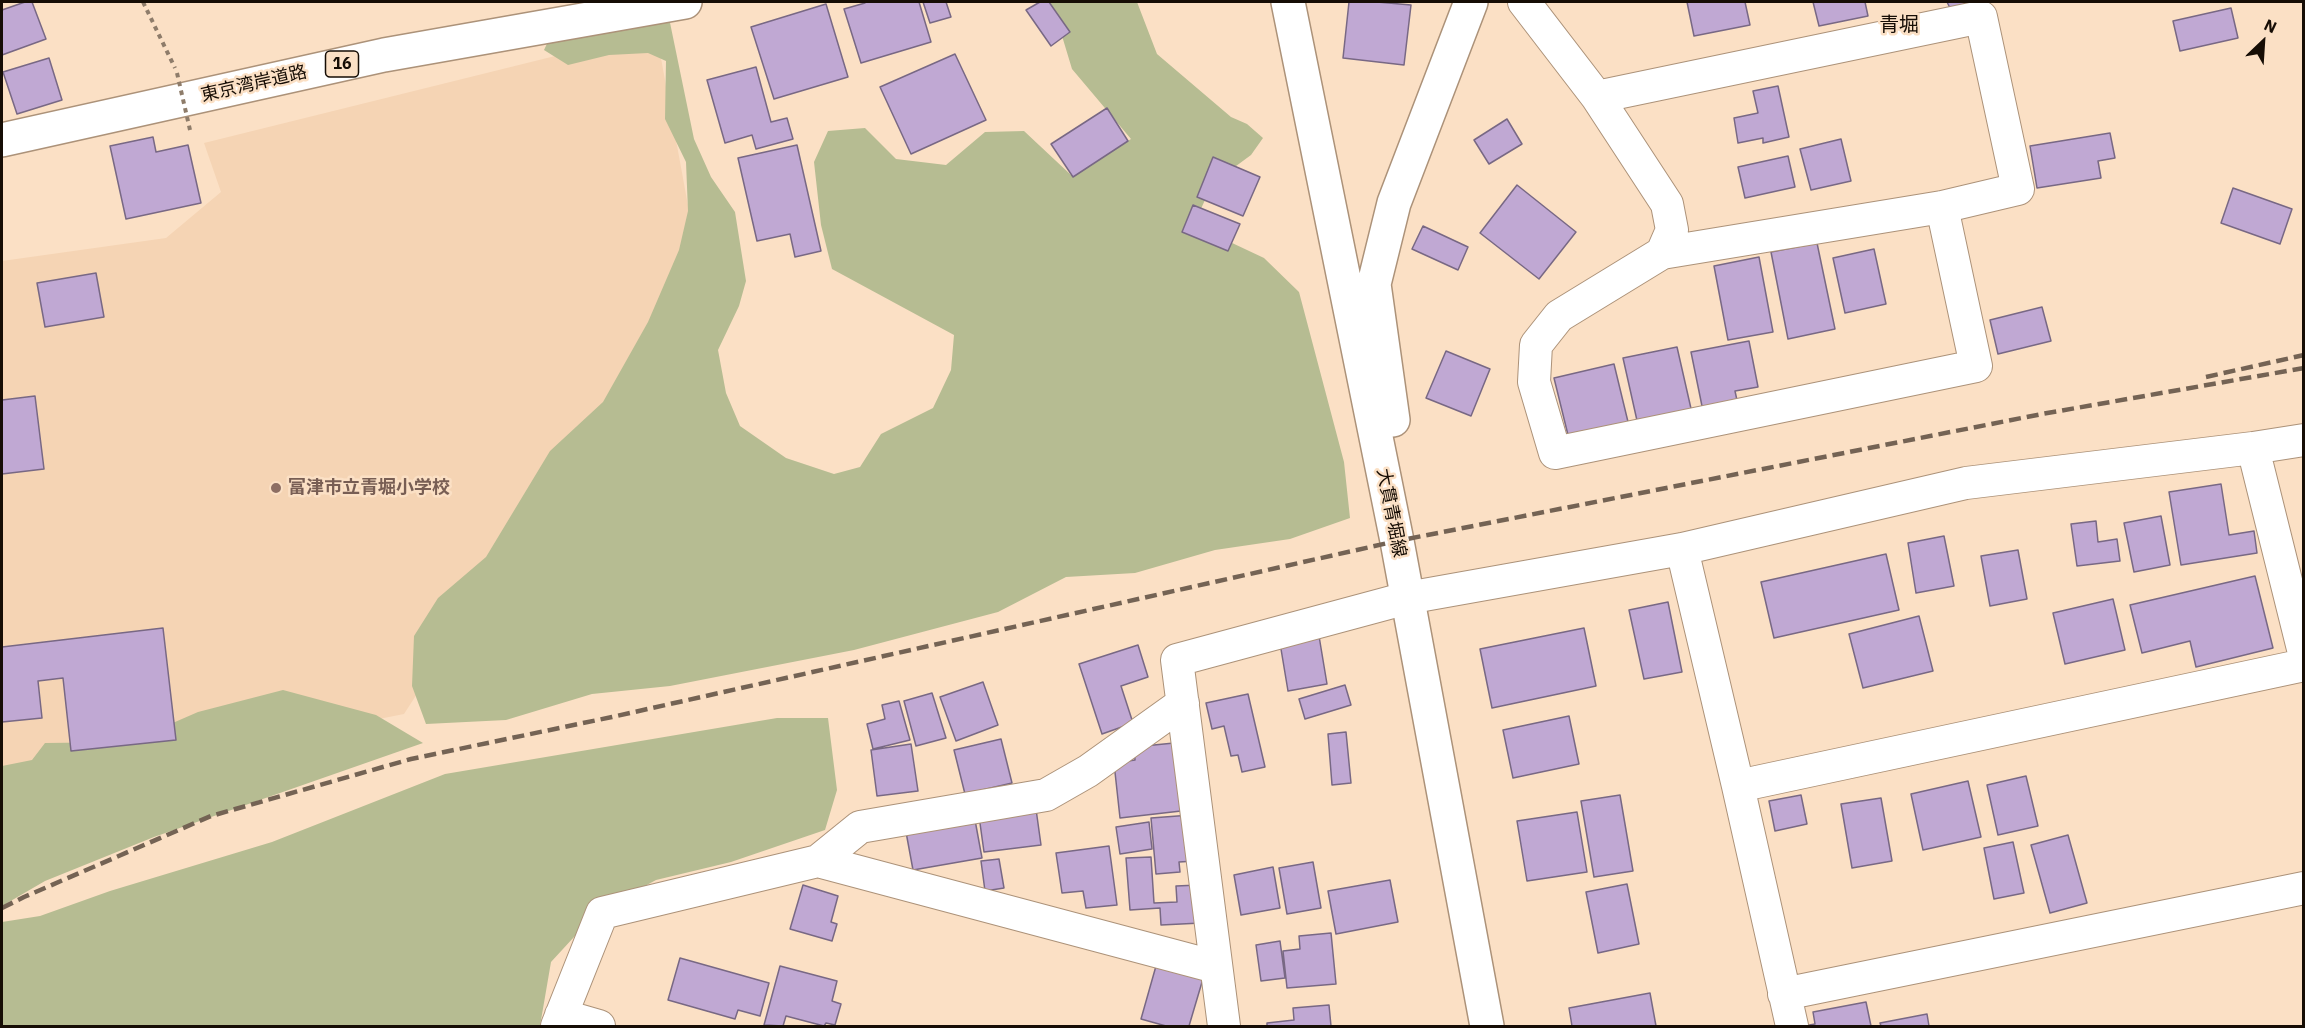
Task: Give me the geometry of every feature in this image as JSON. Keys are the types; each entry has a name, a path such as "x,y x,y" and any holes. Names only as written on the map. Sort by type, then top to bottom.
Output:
{"main road":[{"name":"東京湾岸道路","path":"2,140 384,55 685,2"},
{"name":"大貫青堀線","path":"1288,2 1397,541 1487,1026"},
{"path":"1397,541 1407,517 1374,284 1394,203 1471,2"}],"street":[{"path":"1524,2 1597,97 1666,204 1672,230 1662,254"},
{"path":"1597,97 1981,17 2018,189 1942,207 1662,254 1559,316 1536,345 1534,382 1555,453 1976,366 1942,207"},
{"path":"1224,1026 1178,660 1407,598 1682,549 1966,483 2304,440"},
{"path":"2253,448 2304,652"},
{"path":"1682,549 1792,1026"},
{"path":"1738,786 2304,665"},
{"path":"599,1026 559,1021 602,913 819,861 860,827 1046,795 1088,771 1183,703"},
{"path":"819,861 1216,967"},
{"path":"1784,994 2304,888"}],"path":[{"path":"143,2 177,73 190,130"}],"shaded area":[{"name":"富津市立青堀小学校","path":"656,31 698,260 404,714 2,794 2,261 166,238 221,192 204,143"}],"green space":[{"path":"1045,2 1137,2 1157,54 1231,117 1247,124 1263,138 1251,155 1213,183 1198,215 1213,234 1264,258 1299,292 1344,462 1350,518 1290,539 1215,550 1135,573 1066,577 998,612 854,650 670,686 592,694 506,720 426,724 412,686 414,636 438,598 486,557 550,451 603,402 648,322 679,250 688,211 686,162 665,119 666,61 648,53 609,55 568,65 544,50 553,31 668,13 694,139 711,177 735,212 746,281 739,306 718,350 726,393 740,426 786,458 834,474 860,467 881,434 933,408 951,370 954,335 832,269 821,225 814,162 828,131 865,128 896,159 946,165 985,132 1024,131 1071,175 1131,139 1072,69 1059,26"},
{"path":"283,690 376,715 423,743 154,837 45,881 2,906 2,766 32,760 45,743 129,742 198,712"},
{"path":"777,718 828,718 837,790 825,830 731,862 656,880 597,912 551,962 540,1026 2,1026 2,922 40,916 110,891 272,842 445,774"}],"building":[{"path":"25,2 32,2 46,39 2,55 2,10"},
{"path":"864,2 919,2 931,42 861,63 844,9"},
{"path":"923,2 946,2 951,17 930,23"},
{"path":"1040,2 1049,2 1070,32 1051,46 1026,10"},
{"path":"1349,2 1411,5 1404,65 1343,58"},
{"path":"1687,2 1745,2 1750,25 1694,36"},
{"path":"1813,2 1865,2 1868,16 1819,26"},
{"path":"1947,2 1969,2 1951,10"},
{"path":"826,4 848,77 774,99 751,27"},
{"path":"2231,8 2238,38 2180,51 2173,21"},
{"path":"955,54 986,120 911,154 880,87"},
{"path":"49,58 62,100 17,114 3,72"},
{"path":"756,67 771,122 787,118 793,139 756,149 752,135 725,143 707,80"},
{"path":"1778,86 1789,137 1763,143 1763,138 1738,143 1734,118 1758,113 1753,91"},
{"path":"1107,108 1128,141 1073,177 1051,144"},
{"path":"1507,119 1522,144 1489,164 1474,140"},
{"path":"2110,133 2115,158 2098,161 2101,178 2037,188 2030,146"},
{"path":"153,137 156,152 188,145 201,203 126,219 110,146"},
{"path":"1841,139 1851,181 1811,190 1800,149"},
{"path":"797,145 821,251 795,257 790,234 757,241 738,158"},
{"path":"1788,156 1795,187 1745,198 1738,167"},
{"path":"1213,157 1260,177 1243,216 1197,197"},
{"path":"1517,185 1576,232 1539,279 1480,233"},
{"path":"2233,188 2292,209 2280,244 2221,223"},
{"path":"1193,205 1240,224 1228,251 1182,232"},
{"path":"1423,226 1468,247 1458,270 1412,249"},
{"path":"1817,243 1835,329 1788,339 1771,252"},
{"path":"1874,249 1886,304 1845,313 1833,258"},
{"path":"1759,257 1773,332 1728,340 1714,266"},
{"path":"96,273 104,317 45,327 37,283"},
{"path":"2042,307 2051,341 1998,354 1990,320"},
{"path":"1749,341 1758,387 1735,391 1738,405 1703,411 1691,352"},
{"path":"1677,347 1692,413 1638,425 1623,358"},
{"path":"1446,351 1490,369 1471,416 1426,398"},
{"path":"1614,364 1629,426 1569,439 1554,378"},
{"path":"35,396 44,469 2,474 2,400"},
{"path":"2221,484 2229,535 2254,531 2257,553 2181,565 2169,492"},
{"path":"2161,516 2170,565 2134,572 2124,523"},
{"path":"2096,521 2098,542 2117,539 2120,561 2077,566 2071,524"},
{"path":"1944,536 1954,586 1916,593 1908,543"},
{"path":"2018,550 2027,599 1990,606 1981,556"},
{"path":"1886,554 1899,610 1774,638 1761,582"},
{"path":"2255,576 2273,648 2196,667 2190,641 2142,653 2130,605"},
{"path":"2113,599 2125,650 2065,664 2053,613"},
{"path":"1668,602 1682,672 1644,679 1629,610"},
{"path":"1919,616 1933,671 1863,688 1849,634"},
{"path":"163,628 176,740 71,751 63,678 38,681 42,718 2,722 2,647"},
{"path":"1584,628 1596,686 1492,708 1480,649"},
{"path":"1319,636 1327,684 1288,691 1280,643"},
{"path":"1138,645 1148,677 1121,686 1133,723 1102,734 1079,664"},
{"path":"983,682 998,725 956,741 940,697"},
{"path":"1345,685 1351,705 1305,719 1299,699"},
{"path":"932,693 946,738 916,746 904,701"},
{"path":"1248,694 1265,767 1242,772 1238,755 1231,756 1224,726 1212,729 1206,703"},
{"path":"899,701 910,740 873,749 867,724 885,719 882,705"},
{"path":"1569,716 1579,764 1513,778 1503,730"},
{"path":"1346,732 1351,783 1332,785 1328,734"},
{"path":"1001,739 1012,783 965,794 954,750"},
{"path":"1174,743 1181,811 1120,818 1114,763 1135,760 1134,747"},
{"path":"911,744 918,791 877,796 871,750"},
{"path":"2026,776 2038,826 1998,835 1987,785"},
{"path":"1968,781 1981,837 1923,850 1911,794"},
{"path":"1620,795 1633,871 1594,877 1581,801"},
{"path":"1801,795 1807,824 1775,831 1769,801"},
{"path":"1881,798 1892,861 1852,868 1841,804"},
{"path":"1036,809 1041,845 984,852 979,816"},
{"path":"1577,812 1587,872 1527,881 1517,821"},
{"path":"1191,815 1195,861 1179,862 1180,872 1156,874 1151,818"},
{"path":"975,820 982,858 913,870 906,832"},
{"path":"1149,822 1152,849 1120,854 1116,827"},
{"path":"2068,835 2087,903 2050,913 2031,845"},
{"path":"2013,842 2024,893 1994,899 1984,848"},
{"path":"1109,846 1117,905 1086,908 1083,891 1062,893 1056,853"},
{"path":"1151,857 1154,903 1177,902 1176,886 1199,885 1201,923 1161,925 1160,908 1130,910 1126,858"},
{"path":"999,859 1004,888 985,891 981,861"},
{"path":"1313,862 1321,908 1287,914 1279,868"},
{"path":"1273,867 1280,908 1241,915 1234,875"},
{"path":"1390,880 1398,922 1336,934 1328,891"},
{"path":"1627,884 1639,944 1598,953 1586,892"},
{"path":"803,885 838,896 831,922 837,924 832,941 790,929"},
{"path":"1331,933 1336,984 1287,988 1283,951 1300,949 1299,936"},
{"path":"1280,941 1285,978 1261,981 1256,945"},
{"path":"680,958 769,983 760,1016 738,1010 735,1019 668,1000"},
{"path":"780,966 837,981 832,1001 841,1004 835,1025 826,1023 824,1026 786,1016 783,1026 764,1025"},
{"path":"1156,966 1205,972 1189,1026 1166,1026 1141,1019"},
{"path":"1650,993 1656,1026 1572,1026 1569,1008"},
{"path":"1866,1002 1871,1026 1804,1026 1815,1024 1813,1012"},
{"path":"1329,1005 1331,1026 1267,1026 1267,1023 1294,1020 1293,1008"},
{"path":"1927,1014 1929,1026 1881,1026 1880,1023"}],"railway":[{"path":"2206,377 2304,355"},
{"path":"2,908 211,816 411,759 612,717 1397,541 2042,414 2304,368"}],"place":[{"name":"富津市立青堀小学校","path":"276,488"}],"district":[{"name":"青堀","path":"1899,25"}]}
